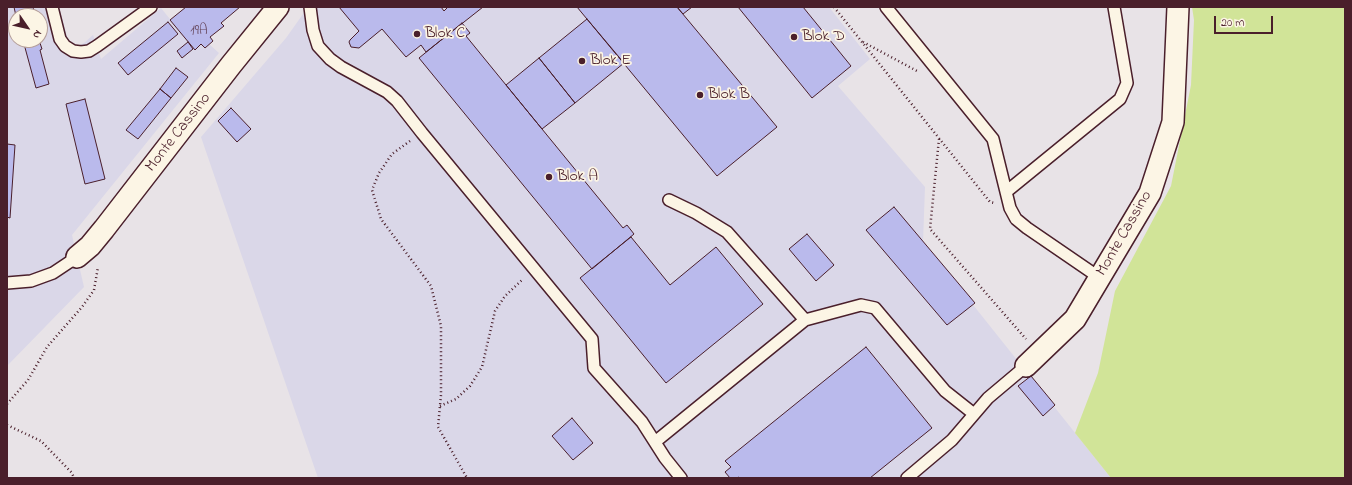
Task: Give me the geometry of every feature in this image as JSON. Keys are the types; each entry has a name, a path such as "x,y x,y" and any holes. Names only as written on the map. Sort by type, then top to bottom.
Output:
{"street":[{"name":"Monte Cassino","path":"84,251 109,223 231,65 278,7"},
{"name":"Monte Cassino","path":"1032,360 1075,319 1150,193 1173,122 1178,7"}],"lane":[{"path":"52,7 60,39 65,46 73,51 81,52 89,51 97,46 151,7"},
{"path":"310,7 313,30 318,46 330,59 341,67 387,92 397,101 592,339 594,368 642,422 665,458 681,478"},
{"path":"886,7 993,139 1010,208 1016,218 1100,278"},
{"path":"1006,192 1120,100 1127,83 1114,7"},
{"path":"669,200 696,213 727,232 805,320"},
{"path":"7,283 31,280 53,273 84,251"},
{"path":"655,442 805,320 861,305 875,308 945,391 974,414"},
{"path":"907,478 952,440 988,398 1032,360"}],"path":[{"path":"834,7 990,202"},
{"path":"861,40 919,72"},
{"path":"422,133 392,154 379,172 372,190 381,219 431,286 441,326 441,395 438,427 467,478"},
{"path":"939,138 930,230 1032,360"},
{"path":"7,404 28,380 47,347 82,307 94,290 98,268 96,255 84,251"},
{"path":"440,406 456,399 470,386 482,367 495,311 505,296 534,269"},
{"path":"7,425 41,441 72,473 74,478"}],"shaded area":[{"path":"7,7 59,7 68,40 71,44 77,46 84,43 93,35 101,59 161,8 195,50 201,44 209,44 219,53 72,235 84,287 7,366"},
{"path":"308,7 829,7 870,59 838,86 925,187 923,242 1111,478 318,478 201,137 286,38"}],"green space":[{"path":"1192,7 1345,7 1345,478 1111,478 1075,433 1098,373 1115,291 1171,186 1191,85 1194,20"}],"building":[{"path":"14,7 33,8 14,8"},
{"path":"186,7 240,7 221,23 224,26 210,37 213,41 205,48 201,44 195,50 170,20"},
{"name":"Blok C","path":"339,7 441,7 444,11 448,7 483,7 426,52 421,45 406,57 382,29 359,48 351,47 349,42 350,40 359,31"},
{"name":"Blok B","path":"577,7 677,7 777,127 717,176"},
{"path":"677,7 692,7 683,14"},
{"name":"Blok D","path":"738,7 803,7 851,66 812,98"},
{"name":"Blok E","path":"587,19 624,63 575,103 539,58"},
{"path":"168,22 178,34 128,75 118,63"},
{"name":"Blok A","path":"462,23 470,33 466,36 623,228 627,225 634,234 592,269 419,58"},
{"path":"188,42 193,49 182,58 177,51"},
{"path":"25,48 42,49 40,50 49,84 36,88"},
{"name":"Blok E","path":"539,58 575,103 542,129 506,85"},
{"path":"176,68 188,77 171,98 160,89"},
{"path":"160,89 171,98 138,139 126,130"},
{"path":"85,99 105,179 85,184 66,104"},
{"path":"231,108 251,129 237,142 218,121"},
{"path":"7,144 15,145 10,218 7,217"},
{"path":"894,207 975,303 947,325 866,230"},
{"path":"807,234 834,265 816,281 789,249"},
{"path":"631,237 670,285 716,247 763,304 666,383 580,278"},
{"path":"866,347 932,428 870,478 730,478 725,472 731,467 725,461"},
{"path":"1031,376 1055,405 1043,416 1018,386"},
{"path":"572,418 593,443 573,460 552,436"}],"place":[{"name":"Blok C","path":"417,34"},
{"name":"Blok D","path":"794,37"},
{"name":"Blok E","path":"582,61"},
{"name":"Blok B","path":"700,95"},
{"name":"Blok A","path":"549,177"}]}
